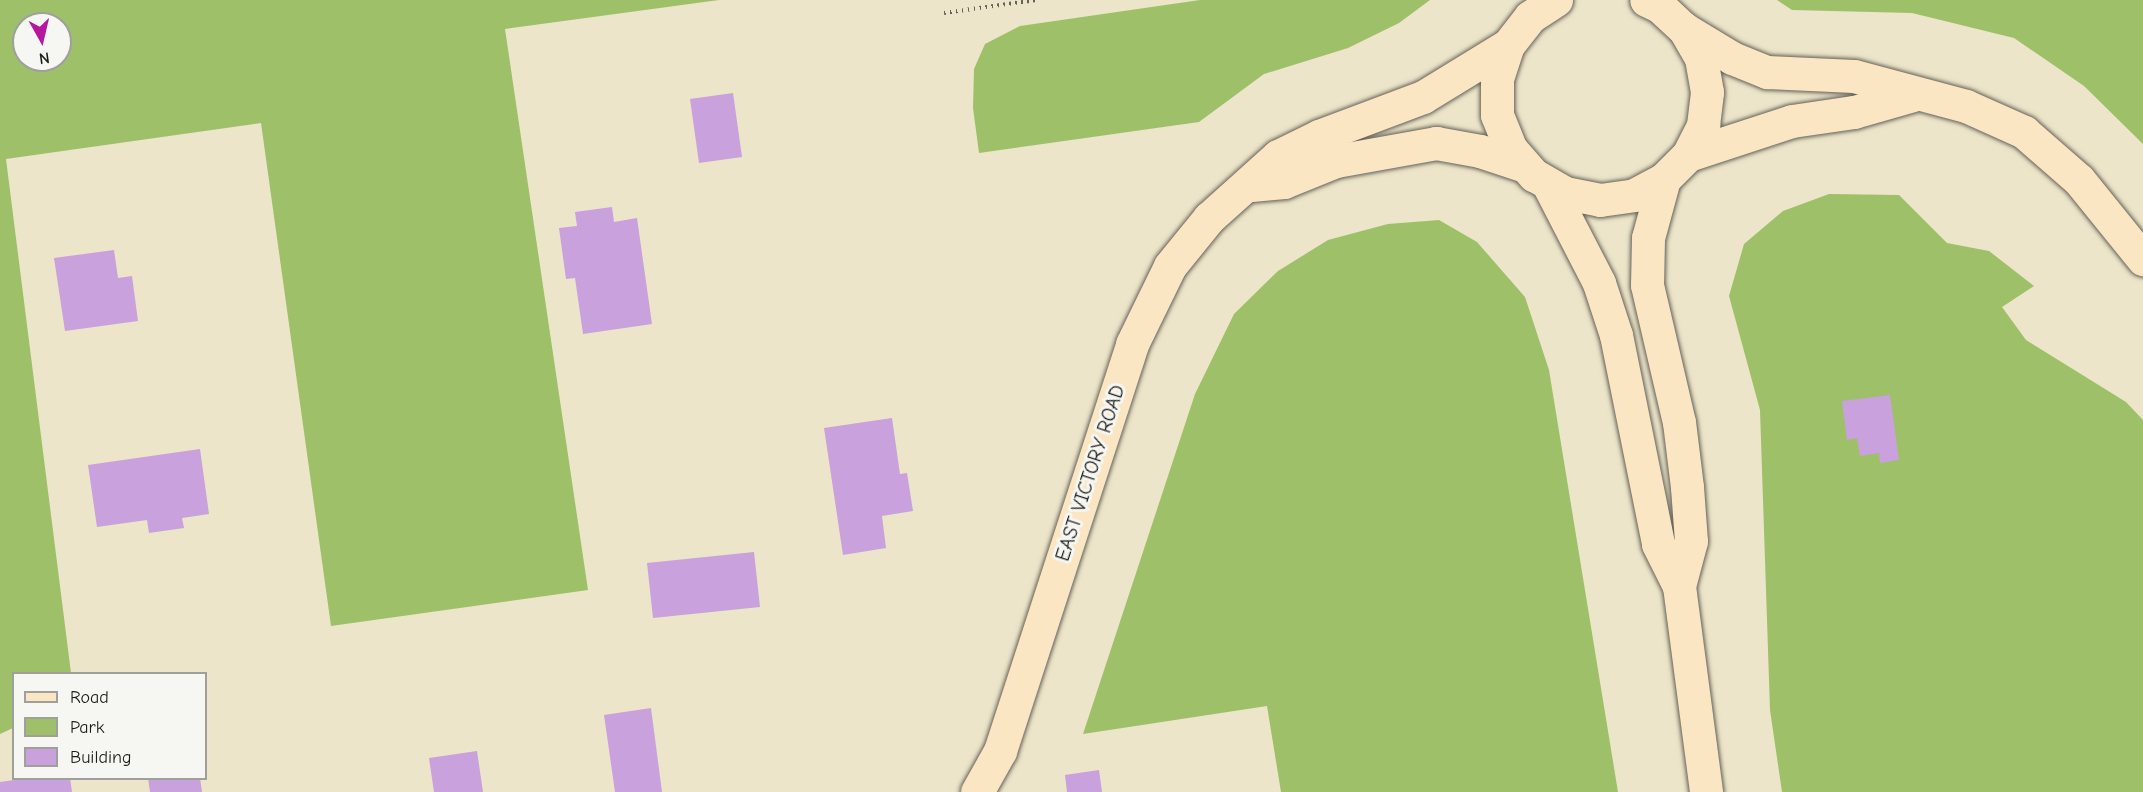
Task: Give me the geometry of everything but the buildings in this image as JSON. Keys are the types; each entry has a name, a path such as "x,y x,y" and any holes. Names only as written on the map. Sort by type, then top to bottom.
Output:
{"street":[{"path":"1654,2 1684,29 1732,58 1767,72 1854,76 1913,95 1966,106 2024,132 2079,180 2143,259"},
{"path":"1541,6 1508,45 1497,79 1497,115 1511,149 1537,175 1576,234 1609,314 1632,406 1658,544 1679,586 1706,792"},
{"path":"1251,185 1284,182 1336,161 1436,143 1480,151 1537,175 1565,193 1600,200 1634,195 1664,179 1688,155 1703,125 1707,92 1701,58 1684,29"},
{"name":"EAST VICTORY ROAD","path":"977,792 1000,751 1132,344 1170,266 1209,218 1251,185 1278,156 1319,136 1423,97 1508,45"},
{"path":"1688,155 1792,121 1854,112 1913,95"},
{"path":"1664,179 1648,238 1647,285 1679,422 1687,487 1691,541 1679,586"}],"path":[{"path":"944,13 1036,0"}],"green space":[{"path":"0,0 719,0 505,29 588,590 331,626 261,123 6,159 71,672 12,672 12,728 0,734"},
{"path":"1200,0 1430,0 1399,23 1348,48 1264,74 1199,122 979,153 973,108 974,69 985,44 1020,26"},
{"path":"1777,0 2143,0 2143,144 2084,86 2014,38 1912,13 1792,10"},
{"path":"1829,194 1899,195 1947,243 1989,251 2034,286 2002,307 2026,340 2126,402 2143,420 2143,792 1782,792 1770,710 1760,410 1729,296 1744,244 1783,211"},
{"path":"1439,220 1477,242 1525,297 1549,370 1618,792 1281,792 1267,706 1083,734 1195,394 1234,314 1278,271 1328,240 1388,224"}]}
